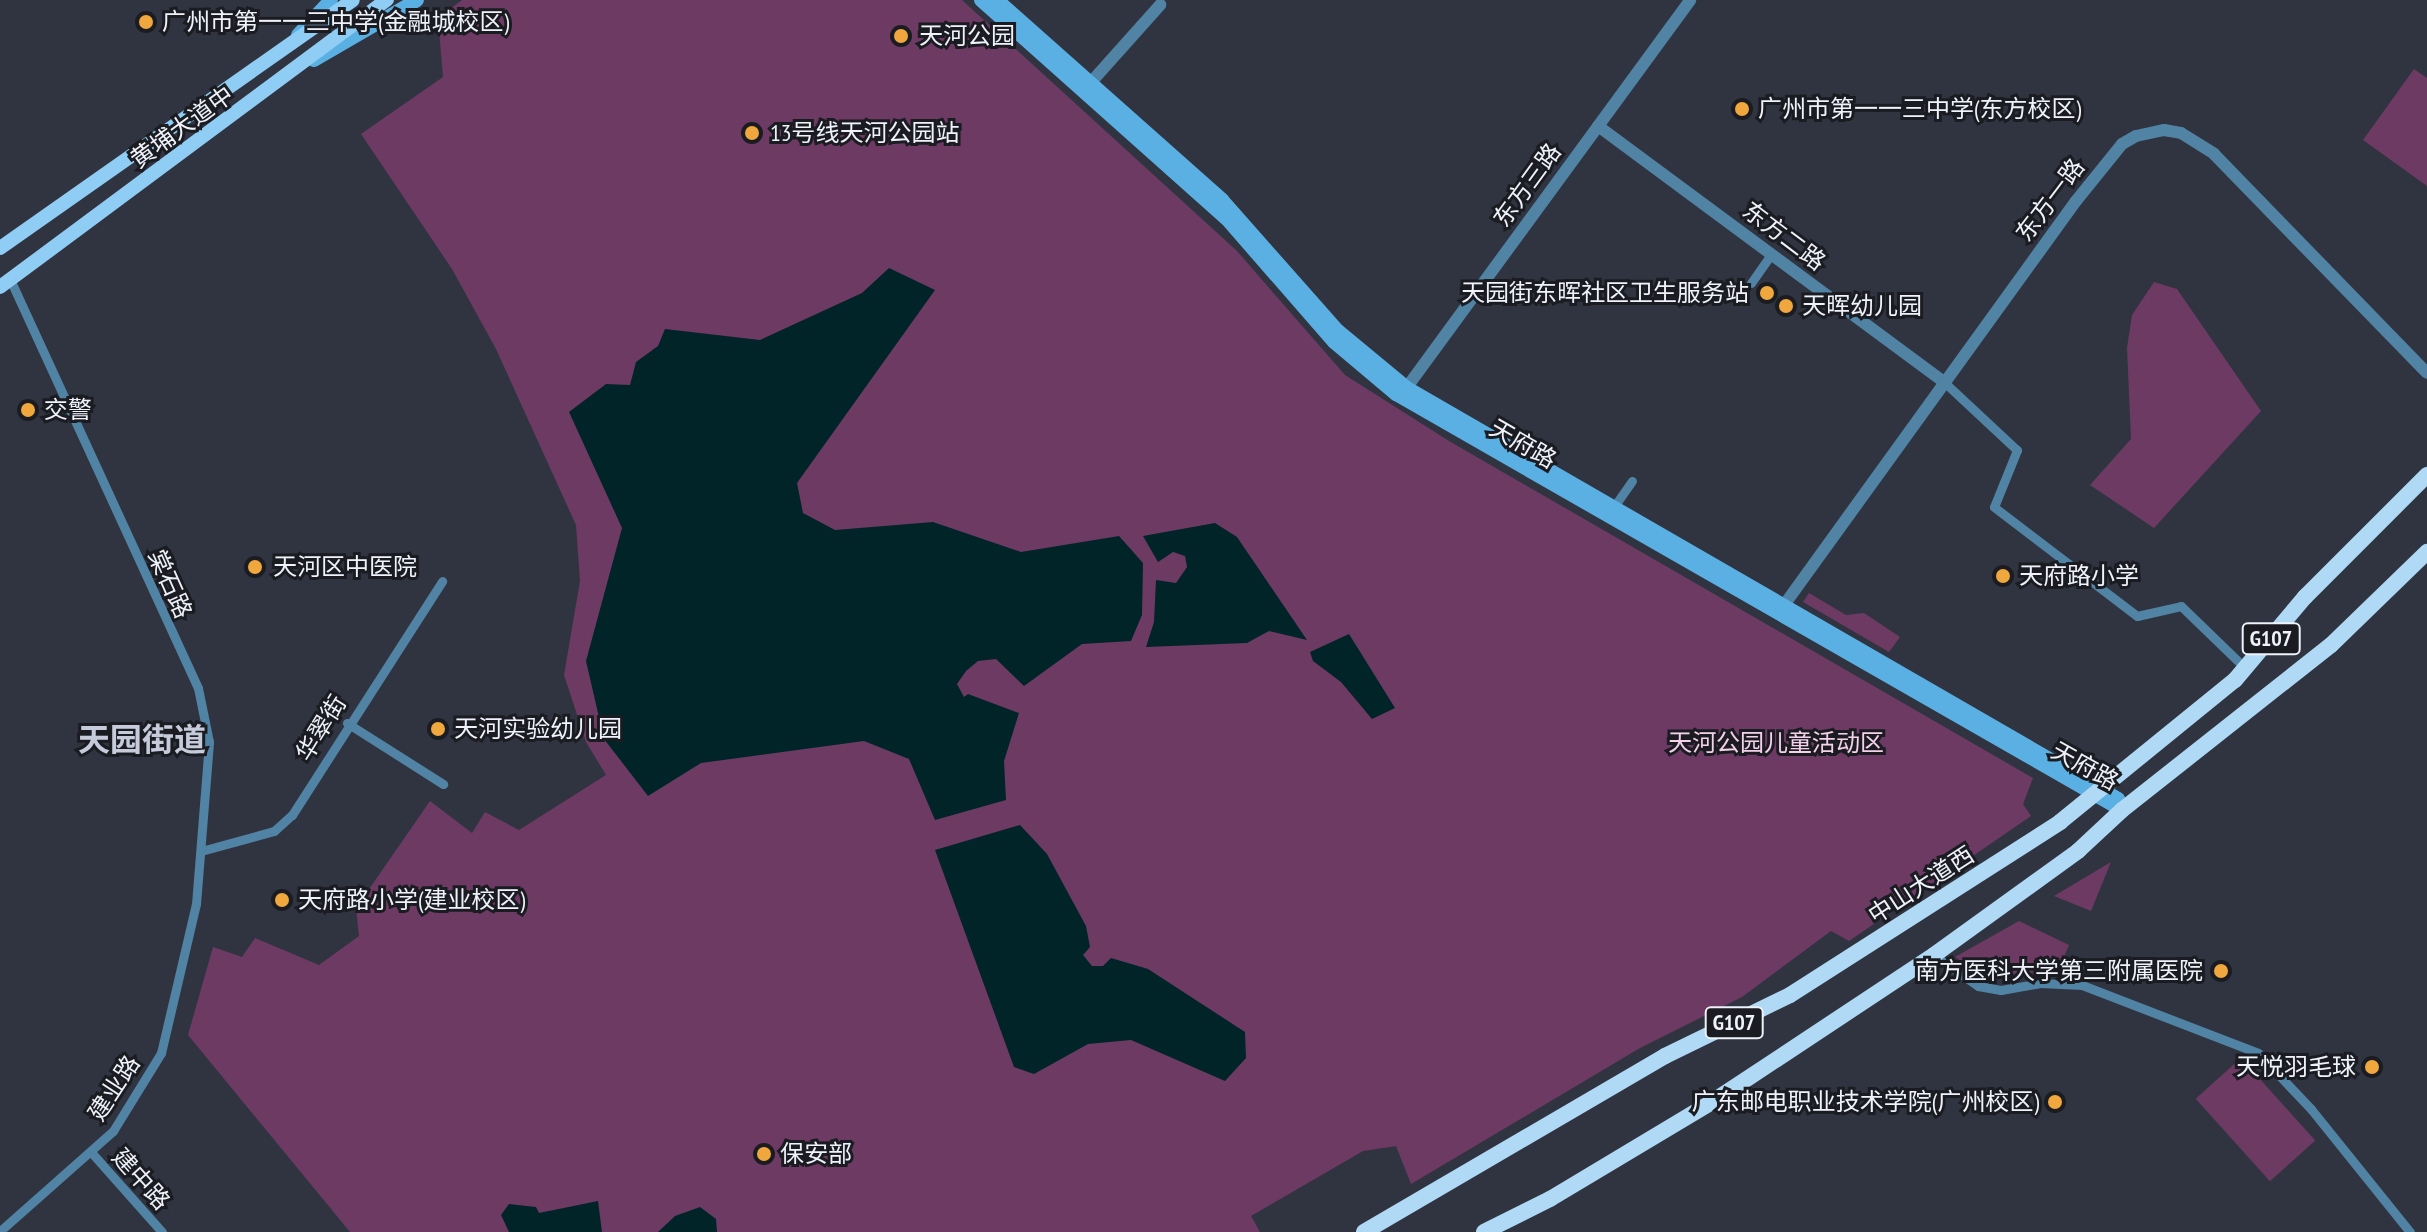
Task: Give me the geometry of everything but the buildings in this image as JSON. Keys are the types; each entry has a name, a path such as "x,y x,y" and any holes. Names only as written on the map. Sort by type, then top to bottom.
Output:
{"highway":[{"name":"中山大道西","path":"1364,1232 1665,1056 1801,989 1941,903 2099,793 2246,669 2305,597 2427,475"},
{"name":"G107","path":"1484,1232 1550,1199 1712,1102 1934,955 2078,851 2122,810 2331,645 2427,552"}],"main road":[{"path":"296,38 331,0"},
{"name":"黄埔大道中","path":"0,248 353,0"},
{"name":"黄埔大道中","path":"5,283 310,62 387,0"},
{"path":"310,62 417,0"},
{"name":"天府路","path":"981,0 1087,86"},
{"name":"天府路","path":"997,0 1226,218 1334,342 1403,392 2099,793 2118,799 2122,810"},
{"name":"天府路","path":"1403,392 1613,508 1781,610"}],"street":[{"name":"东方三路","path":"1403,392 1690,0"},
{"path":"1087,86 1160,5"},
{"name":"东方二路","path":"1598,126 1944,382"},
{"name":"东方一路","path":"1781,610 2102,167 2136,136 2164,130 2197,141 2214,154 2427,373"},
{"path":"1751,283 1771,254"},
{"name":"棠石路","path":"5,283 198,688 209,742 201,851 191,924"},
{"path":"1944,382 2017,450 1994,507 2137,616 2181,606 2246,669"},
{"path":"1613,508 1632,481"},
{"name":"华翠街","path":"201,851 274,831 292,815 347,723 442,581"},
{"path":"347,723 443,784"},
{"name":"建业路","path":"0,1231 91,1152 139,1095 161,1053 191,924"},
{"path":"1934,955 1978,986 2001,990 2040,983 2082,985 2258,1053 2311,1109 2410,1232"},
{"name":"建中路","path":"91,1152 162,1232"}],"green space":[{"name":"天河公园","path":"462,0 962,0 1237,251 1345,375 1449,441 2033,778 2023,804 2031,816 1849,941 1831,931 1742,997 1640,1048 1411,1184 1396,1146 1363,1151 1251,1216 1260,1232 350,1232 188,1035 213,947 242,957 255,938 319,965 359,936 356,908 430,801 472,833 485,812 519,830 606,775 586,742 564,675 580,581 576,525 496,349 452,269 361,134 443,77 438,18"},
{"path":"2414,69 2427,78 2427,186 2363,140"},
{"path":"2154,282 2177,289 2261,411 2154,528 2090,485 2131,439 2127,348 2132,315"},
{"path":"1809,593 1846,615 1864,613 1900,637 1889,652 1803,602"},
{"path":"2111,862 2091,911 2054,896"},
{"path":"2019,921 2069,945 2058,971 1982,976 1955,957"},
{"path":"2241,1058 2315,1140 2270,1181 2196,1099"}],"shaded area":[{"path":"889,268 935,290 797,483 803,513 835,530 933,522 1021,552 1119,536 1143,563 1142,615 1131,641 1082,644 1024,686 996,659 978,661 966,671 957,684 964,697 968,694 1019,713 1004,761 1006,800 935,820 909,759 864,741 701,763 648,796 604,739 586,661 622,528 569,412 606,384 630,385 636,362 658,346 665,329 760,340 862,293"},
{"path":"1215,523 1237,537 1307,640 1269,631 1247,643 1146,647 1154,622 1156,580 1176,583 1187,567 1185,556 1173,552 1158,562 1143,536"},
{"path":"1349,634 1395,708 1372,719 1341,682 1313,661 1310,652"},
{"path":"1020,825 1047,854 1086,926 1090,947 1083,955 1092,966 1103,966 1111,958 1148,969 1245,1032 1246,1058 1225,1081 1131,1040 1088,1044 1034,1074 1014,1067 935,850"},
{"path":"598,1201 602,1232 509,1232 501,1215 509,1204 536,1207 539,1213"},
{"path":"700,1207 716,1219 717,1232 658,1232 675,1216"}],"place":[{"name":"广州市第一一三中学(金融城校区)","path":"146,22"},
{"name":"天河公园","path":"901,36"},
{"name":"广州市第一一三中学(东方校区)","path":"1742,109"},
{"name":"13号线天河公园站","path":"752,133"},
{"name":"天园街东晖社区卫生服务站","path":"1767,293"},
{"name":"天晖幼儿园","path":"1786,306"},
{"name":"交警","path":"28,410"},
{"name":"天河区中医院","path":"255,567"},
{"name":"天府路小学","path":"2003,576"},
{"name":"天河实验幼儿园","path":"438,729"},
{"name":"天府路小学(建业校区)","path":"282,900"},
{"name":"南方医科大学第三附属医院","path":"2221,971"},
{"name":"天悦羽毛球","path":"2372,1067"},
{"name":"广东邮电职业技术学院(广州校区)","path":"2055,1102"},
{"name":"保安部","path":"764,1154"}],"district":[{"name":"天园街道","path":"142,739"}],"park label":[{"name":"天河公园儿童活动区","path":"1776,743"}]}
